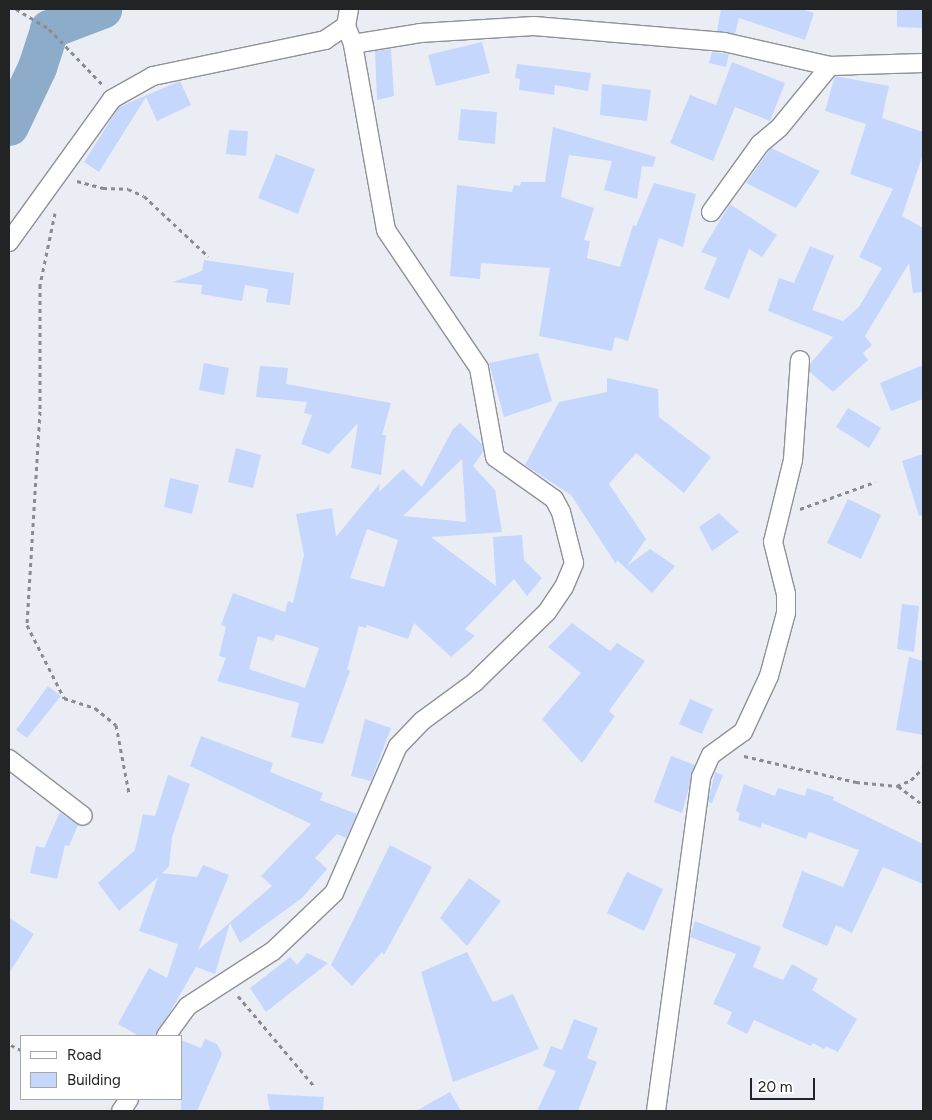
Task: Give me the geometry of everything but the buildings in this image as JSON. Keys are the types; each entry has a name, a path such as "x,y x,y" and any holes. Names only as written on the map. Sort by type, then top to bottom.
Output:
{"street":[{"path":"10,235 112,99 153,76 325,40 348,17"},
{"path":"167,1035 188,1006 224,980 273,951 334,893 398,746 422,720 474,682 547,612 564,587 574,562 561,512 554,499 495,457 479,368 386,230 348,17"},
{"path":"353,44 420,33 534,26 724,42 830,66 891,67 923,63"},
{"path":"711,212 760,144 780,127 830,66"},
{"path":"656,1111 695,806 701,777 716,750 744,732 777,652 786,613 786,594 773,550 793,460 800,360"},
{"path":"9,759 83,816"},
{"path":"121,1111 128,1100"}],"path":[{"path":"16,9 50,29 93,72 112,99"},
{"path":"61,168 60,177 103,188 128,189 144,196 208,256"},
{"path":"56,206 40,285 40,411 27,625 64,698 95,708 116,725 129,793"},
{"path":"780,513 875,482"},
{"path":"716,750 856,782 897,786 911,780 923,768"},
{"path":"897,786 923,805"},
{"path":"224,980 315,1088"},
{"path":"11,1046 20,1050"}],"waterway":[{"path":"81,9 82,13"},
{"path":"9,126 37,67 49,29 102,9"}]}
